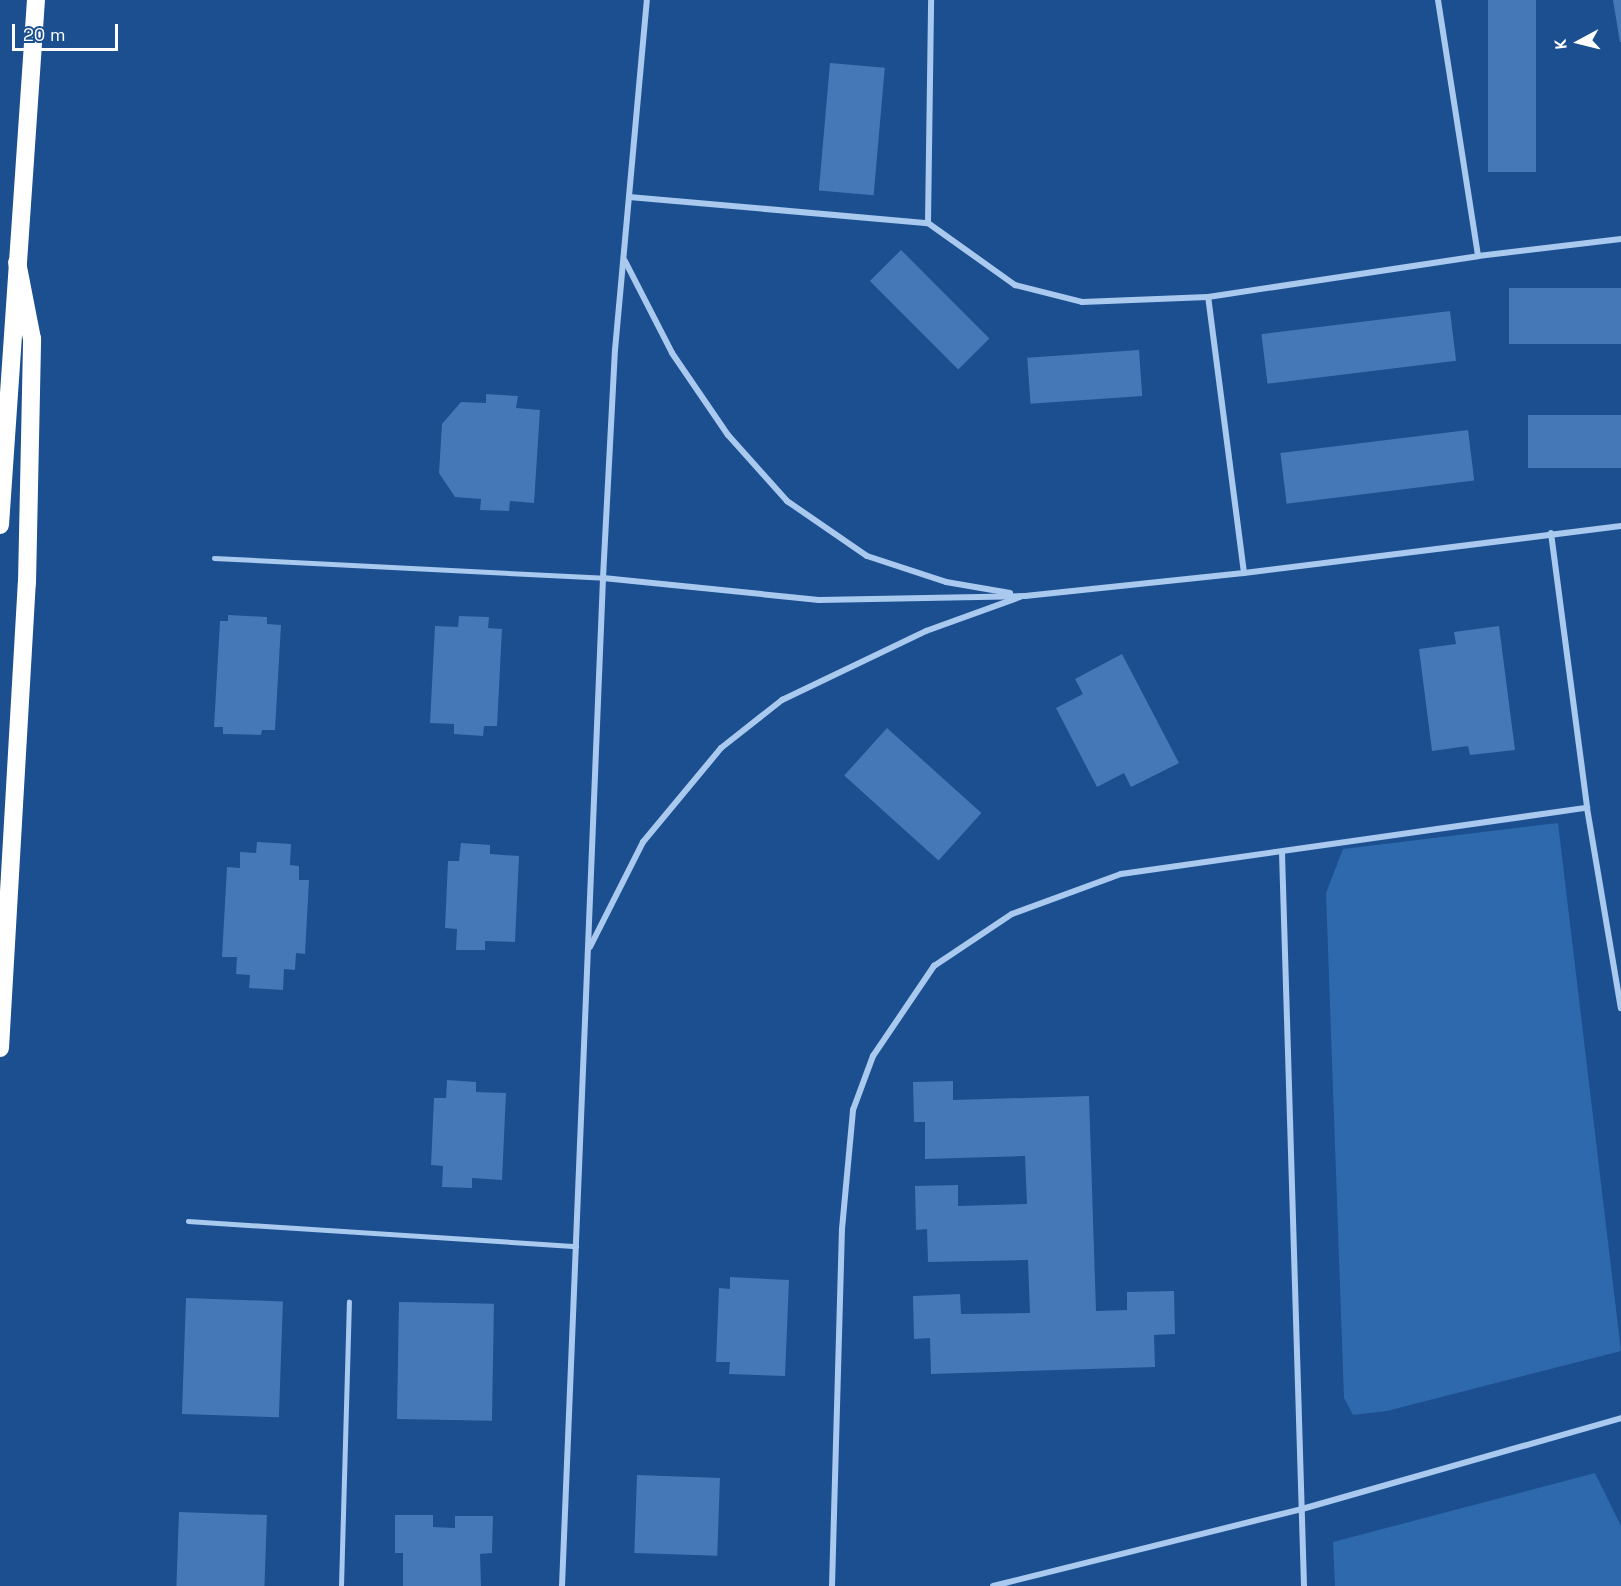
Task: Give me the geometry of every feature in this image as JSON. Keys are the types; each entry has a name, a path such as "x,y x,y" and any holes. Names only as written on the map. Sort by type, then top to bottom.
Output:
{"highway":[{"path":"0,525 36,0"},
{"path":"0,1048 27,584 32,339 17,262"}],"street":[{"path":"562,1586 603,578 624,259 647,0"},
{"path":"928,223 931,0"},
{"path":"1438,0 1478,256"},
{"path":"629,197 928,223 1015,285 1083,303 1208,297 1478,256 1621,239"},
{"path":"624,259 672,353 728,435 787,501 867,556 946,582 1025,596"},
{"path":"1208,297 1244,573"},
{"path":"603,578 819,600 1025,596 1244,573 1621,526"},
{"path":"1551,533 1587,808 1620,982 1621,1008"},
{"path":"588,951 643,842 721,748 782,700 926,631 1025,596"},
{"path":"832,1586 842,1229 853,1110 873,1056 934,966 1012,914 1121,874 1587,808"},
{"path":"1282,853 1304,1586"},
{"path":"993,1586 1302,1509 1621,1418"}],"lane":[{"path":"214,558 603,578"},
{"path":"189,1221 576,1246"},
{"path":"341,1586 349,1302"}],"shaded area":[{"path":"1558,823 1621,1351 1387,1411 1353,1415 1344,1398 1326,893 1343,849"},
{"path":"1595,1473 1621,1526 1621,1586 1335,1586 1333,1542"}],"building":[{"path":"1488,0 1536,0 1536,172 1488,172"},
{"path":"1613,0 1621,0 1621,42 1620,42"},
{"path":"830,63 885,68 874,195 819,191"},
{"path":"901,250 989,338 958,370 870,281"},
{"path":"1509,288 1621,288 1621,344 1509,344"},
{"path":"1450,311 1456,361 1268,384 1261,334"},
{"path":"1139,350 1142,396 1030,404 1027,358"},
{"path":"486,394 518,396 516,408 540,410 534,503 510,501 509,511 480,510 481,499 455,497 439,473 442,424 461,402 486,403"},
{"path":"1528,415 1621,415 1621,468 1528,468"},
{"path":"1468,430 1474,481 1287,504 1280,453"},
{"path":"228,615 267,617 267,624 281,625 275,730 262,730 261,735 223,734 223,727 214,727 220,621 228,621"},
{"path":"459,616 489,617 488,628 502,629 497,726 484,726 483,736 454,734 454,724 430,723 435,626 458,627"},
{"path":"1499,626 1515,750 1470,755 1468,746 1432,751 1419,649 1456,644 1454,632"},
{"path":"1122,654 1179,763 1131,787 1124,773 1097,787 1056,708 1083,694 1075,679"},
{"path":"887,728 981,813 939,861 844,776"},
{"path":"257,842 291,844 290,865 299,866 299,880 309,880 305,954 296,953 295,970 284,969 283,990 249,988 250,975 236,974 237,957 222,957 227,867 240,868 240,852 256,853"},
{"path":"461,843 490,845 490,854 519,856 515,942 485,941 485,950 456,950 457,929 445,928 448,861 459,861"},
{"path":"447,1080 476,1082 476,1092 506,1093 502,1180 472,1178 472,1188 442,1187 443,1166 431,1165 434,1098 446,1098"},
{"path":"953,1081 953,1100 1089,1096 1096,1311 1127,1310 1127,1292 1174,1291 1175,1334 1154,1335 1155,1367 931,1374 930,1338 914,1339 913,1296 960,1294 961,1314 1030,1313 1028,1260 928,1262 927,1229 916,1230 915,1186 958,1185 958,1206 1027,1204 1025,1156 925,1159 925,1122 914,1122 913,1082"},
{"path":"730,1277 789,1280 785,1376 729,1374 730,1362 716,1362 719,1288 730,1289"},
{"path":"186,1298 283,1301 279,1417 182,1414"},
{"path":"399,1302 494,1304 492,1421 397,1419"},
{"path":"637,1475 720,1478 717,1556 634,1553"},
{"path":"179,1512 267,1515 264,1586 176,1586"},
{"path":"395,1515 433,1515 433,1527 455,1528 455,1516 493,1516 492,1553 480,1554 481,1586 403,1586 403,1553 395,1553"}]}
